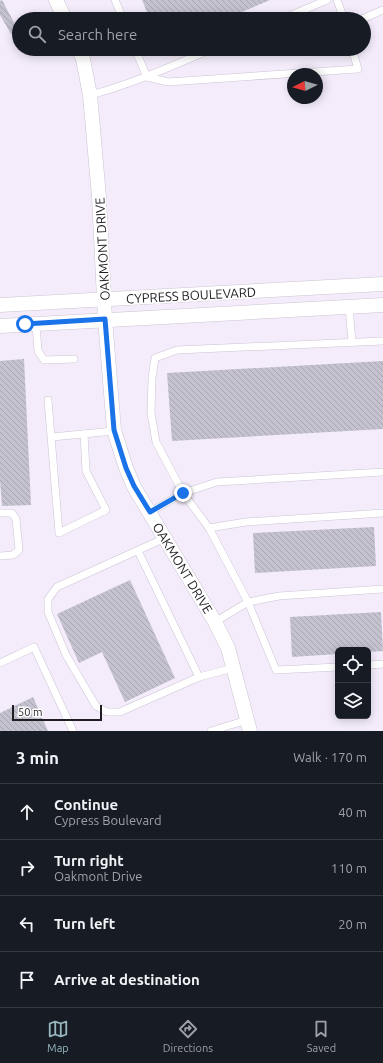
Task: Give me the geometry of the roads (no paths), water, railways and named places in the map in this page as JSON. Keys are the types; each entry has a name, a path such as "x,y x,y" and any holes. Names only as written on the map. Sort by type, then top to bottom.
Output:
{"street":[{"path":"56,0 62,12"},
{"name":"OAKMONT DRIVE","path":"82,56 90,96 99,197 105,319 114,431 126,468 134,486 215,622 228,648 249,726"},
{"name":"CYPRESS BOULEVARD","path":"0,305 383,284"},
{"name":"CYPRESS BOULEVARD","path":"0,326 105,319 383,305"}],"lane":[{"path":"115,0 120,12"},
{"path":"299,12 327,0"},
{"path":"337,0 341,12"},
{"path":"371,15 383,10"},
{"path":"138,56 147,77"},
{"path":"90,96 147,77 196,56"},
{"path":"147,77 168,82 358,69 354,56"},
{"path":"349,306 352,342"},
{"path":"36,324 38,351 44,360 74,359"},
{"path":"335,667 276,670 248,602 209,528 183,493 156,442 151,413 152,378 155,358 177,350 383,341"},
{"path":"48,400 59,534 106,510 86,471 84,434"},
{"path":"52,437 114,431"},
{"path":"150,512 183,493 217,482 383,472"},
{"path":"0,513 12,513 16,519 19,550 13,555 0,556"},
{"path":"209,528 246,522 383,513"},
{"path":"165,538 57,587 48,599 48,612 66,655 96,706 107,712 120,712 199,677 233,668"},
{"path":"138,551 199,677"},
{"path":"215,622 248,602 279,596 383,589"},
{"path":"0,663 34,647 73,731"},
{"path":"371,665 383,664"},
{"path":"211,731 249,726"}]}
